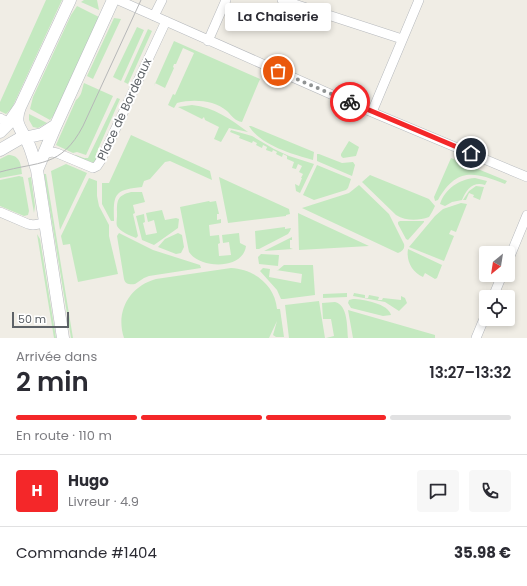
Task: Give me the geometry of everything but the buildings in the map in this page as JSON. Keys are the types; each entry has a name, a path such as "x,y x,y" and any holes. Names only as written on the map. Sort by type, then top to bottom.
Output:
{"main road":[{"path":"63,338 37,170 28,144 20,130 17,119 20,107 70,0"},
{"path":"37,170 113,0"},
{"path":"0,132 5,120 20,107"},
{"path":"0,150 12,142 42,134 56,125"}],"street":[{"path":"118,0 208,41 372,112 527,177"},
{"path":"154,16 162,0"},
{"path":"208,41 226,0"},
{"path":"282,0 298,3 402,39"},
{"path":"372,112 419,0"},
{"name":"Place de Bordeaux","path":"43,154 52,152 57,153 93,168 97,166 166,21"},
{"path":"0,212 28,224 33,225 45,223"},
{"path":"514,246 527,215"},
{"path":"476,338 481,326"}],"green space":[{"path":"46,0 62,0 12,108 6,114 0,111 0,102"},
{"path":"84,0 97,0 99,10 81,2"},
{"path":"77,6 99,17 57,111 50,120 30,109 33,97 71,15"},
{"path":"114,18 121,19 93,79 87,76"},
{"path":"137,27 144,30 121,81 113,77"},
{"path":"148,29 152,31 128,84 124,82"},
{"path":"174,41 260,79 242,122 235,119 222,107 203,101 177,103 174,108 168,105 173,94 175,95 194,53 183,48 176,64 174,64 174,68 165,88 155,83"},
{"path":"84,83 113,96 86,155 77,152 73,153 56,145 76,100 81,94"},
{"path":"117,98 120,99 96,154 100,156 94,163 74,156 76,155 88,158"},
{"path":"192,105 215,111 248,132 229,128 221,142 214,139 219,127 205,120 204,117 202,119 178,107"},
{"path":"29,114 47,123 38,128 33,127 29,120"},
{"path":"249,126 314,152 313,160 287,152 269,144 254,133"},
{"path":"231,130 252,136 289,156 314,164 300,193 296,191 295,184 299,186 303,174 299,172 302,166 298,164 296,169 292,168 294,162 287,159 287,156 283,154 282,157 276,154 277,152 273,150 272,152 266,150 267,147 263,145 262,148 256,145 257,143 253,141 252,143 239,138 240,136 230,132"},
{"path":"131,135 210,171 212,180 170,161 165,162 150,179 144,181 142,187 126,190 118,194 115,198 114,204 114,221 111,221 102,204 102,183 109,183"},
{"path":"349,141 359,147 356,156 343,158 341,154"},
{"path":"317,154 342,163 353,162 355,165 352,176 317,161"},
{"path":"8,155 12,155 17,158 22,174 0,178 0,159"},
{"path":"451,158 507,181 505,184 475,175 459,177 445,189 438,200 435,201 434,197"},
{"path":"66,164 87,173 60,230 51,171"},
{"path":"317,165 351,179 348,188 346,190 314,200 303,195"},
{"path":"44,174 46,174 73,338 71,338"},
{"path":"370,175 429,199 435,206 429,217 412,220 396,215 362,182"},
{"path":"19,176 23,177 29,211 28,215 24,216 0,206 0,180"},
{"path":"31,177 35,206 34,213 28,178"},
{"path":"219,177 289,209 290,214 286,216 228,223"},
{"path":"89,178 97,181 99,206 109,225 109,236 118,274 78,282 70,244 63,245 61,236"},
{"path":"475,178 487,181 485,185 477,184 470,187 462,200 452,202 445,206 440,204 445,194 453,186 463,180"},
{"path":"359,185 389,214 404,244 404,248 398,253 302,208 349,193"},
{"path":"476,186 484,187 480,200 473,197 474,195 469,193 466,200 463,200 469,191"},
{"path":"131,192 142,192 145,202 133,205 135,213 133,214 138,236 136,238 120,230 117,226 118,200 122,195"},
{"path":"216,201 219,214 217,214 217,220 221,219 221,223 209,225 210,236 219,235 219,256 231,255 229,242 223,243 222,235 239,233 240,243 246,246 243,254 230,263 211,264 202,262 194,258 189,252 180,207"},
{"path":"461,203 467,204 456,232 451,230 449,234 454,236 444,261 409,247 435,216 443,209"},
{"path":"162,210 165,220 176,218 179,219 178,228 154,245 142,240 136,216 144,214 145,222 143,223 146,235 157,233 154,220 148,222 146,213"},
{"path":"298,213 369,246 299,250"},
{"path":"400,221 424,222 408,240 398,224"},
{"path":"285,227 285,229 291,228 288,234 259,249 256,249 255,231"},
{"path":"119,233 153,250 200,265 201,268 149,276 135,284 128,284 124,279 117,236"},
{"path":"178,233 182,235 184,247 181,253 176,254 158,247 165,239"},
{"path":"37,234 40,239 56,338 54,338"},
{"path":"292,237 292,240 290,240 290,248 293,249 264,251"},
{"path":"408,249 442,265 437,278 435,279 425,273 423,277 413,269 408,258"},
{"path":"261,254 279,255 278,266 259,264 258,257"},
{"path":"284,265 313,265 315,295 281,299 277,290 260,271 263,268 270,269 269,277 301,283 302,274 276,270"},
{"path":"231,268 248,271 268,286 275,300 277,309 280,309 284,337 276,337 273,335 277,321 269,338 124,338 122,328 123,309 132,294 139,287 156,279"},
{"path":"347,293 347,297 323,298 323,294"},
{"path":"354,293 365,295 365,298 368,298 369,295 379,297 378,300 382,300 383,298 401,300 401,296 405,298 407,303 399,311 385,302 353,296"},
{"path":"349,300 369,301 381,305 389,311 391,315 383,316 351,308 348,303"},
{"path":"319,301 325,338 289,338 285,305"},
{"path":"335,302 342,307 345,312 348,338 326,338 334,336 331,319 323,319 322,303"},
{"path":"348,310 435,335 435,338 353,338"}],"tram line":[{"path":"0,172 48,161 57,156 75,140 83,126 141,0"}],"way so far":[{"path":"278,71 350,102"}],"place":[{"name":"La Chaiserie","path":"278,71"}],"route":[{"path":"350,102 471,153"}]}
